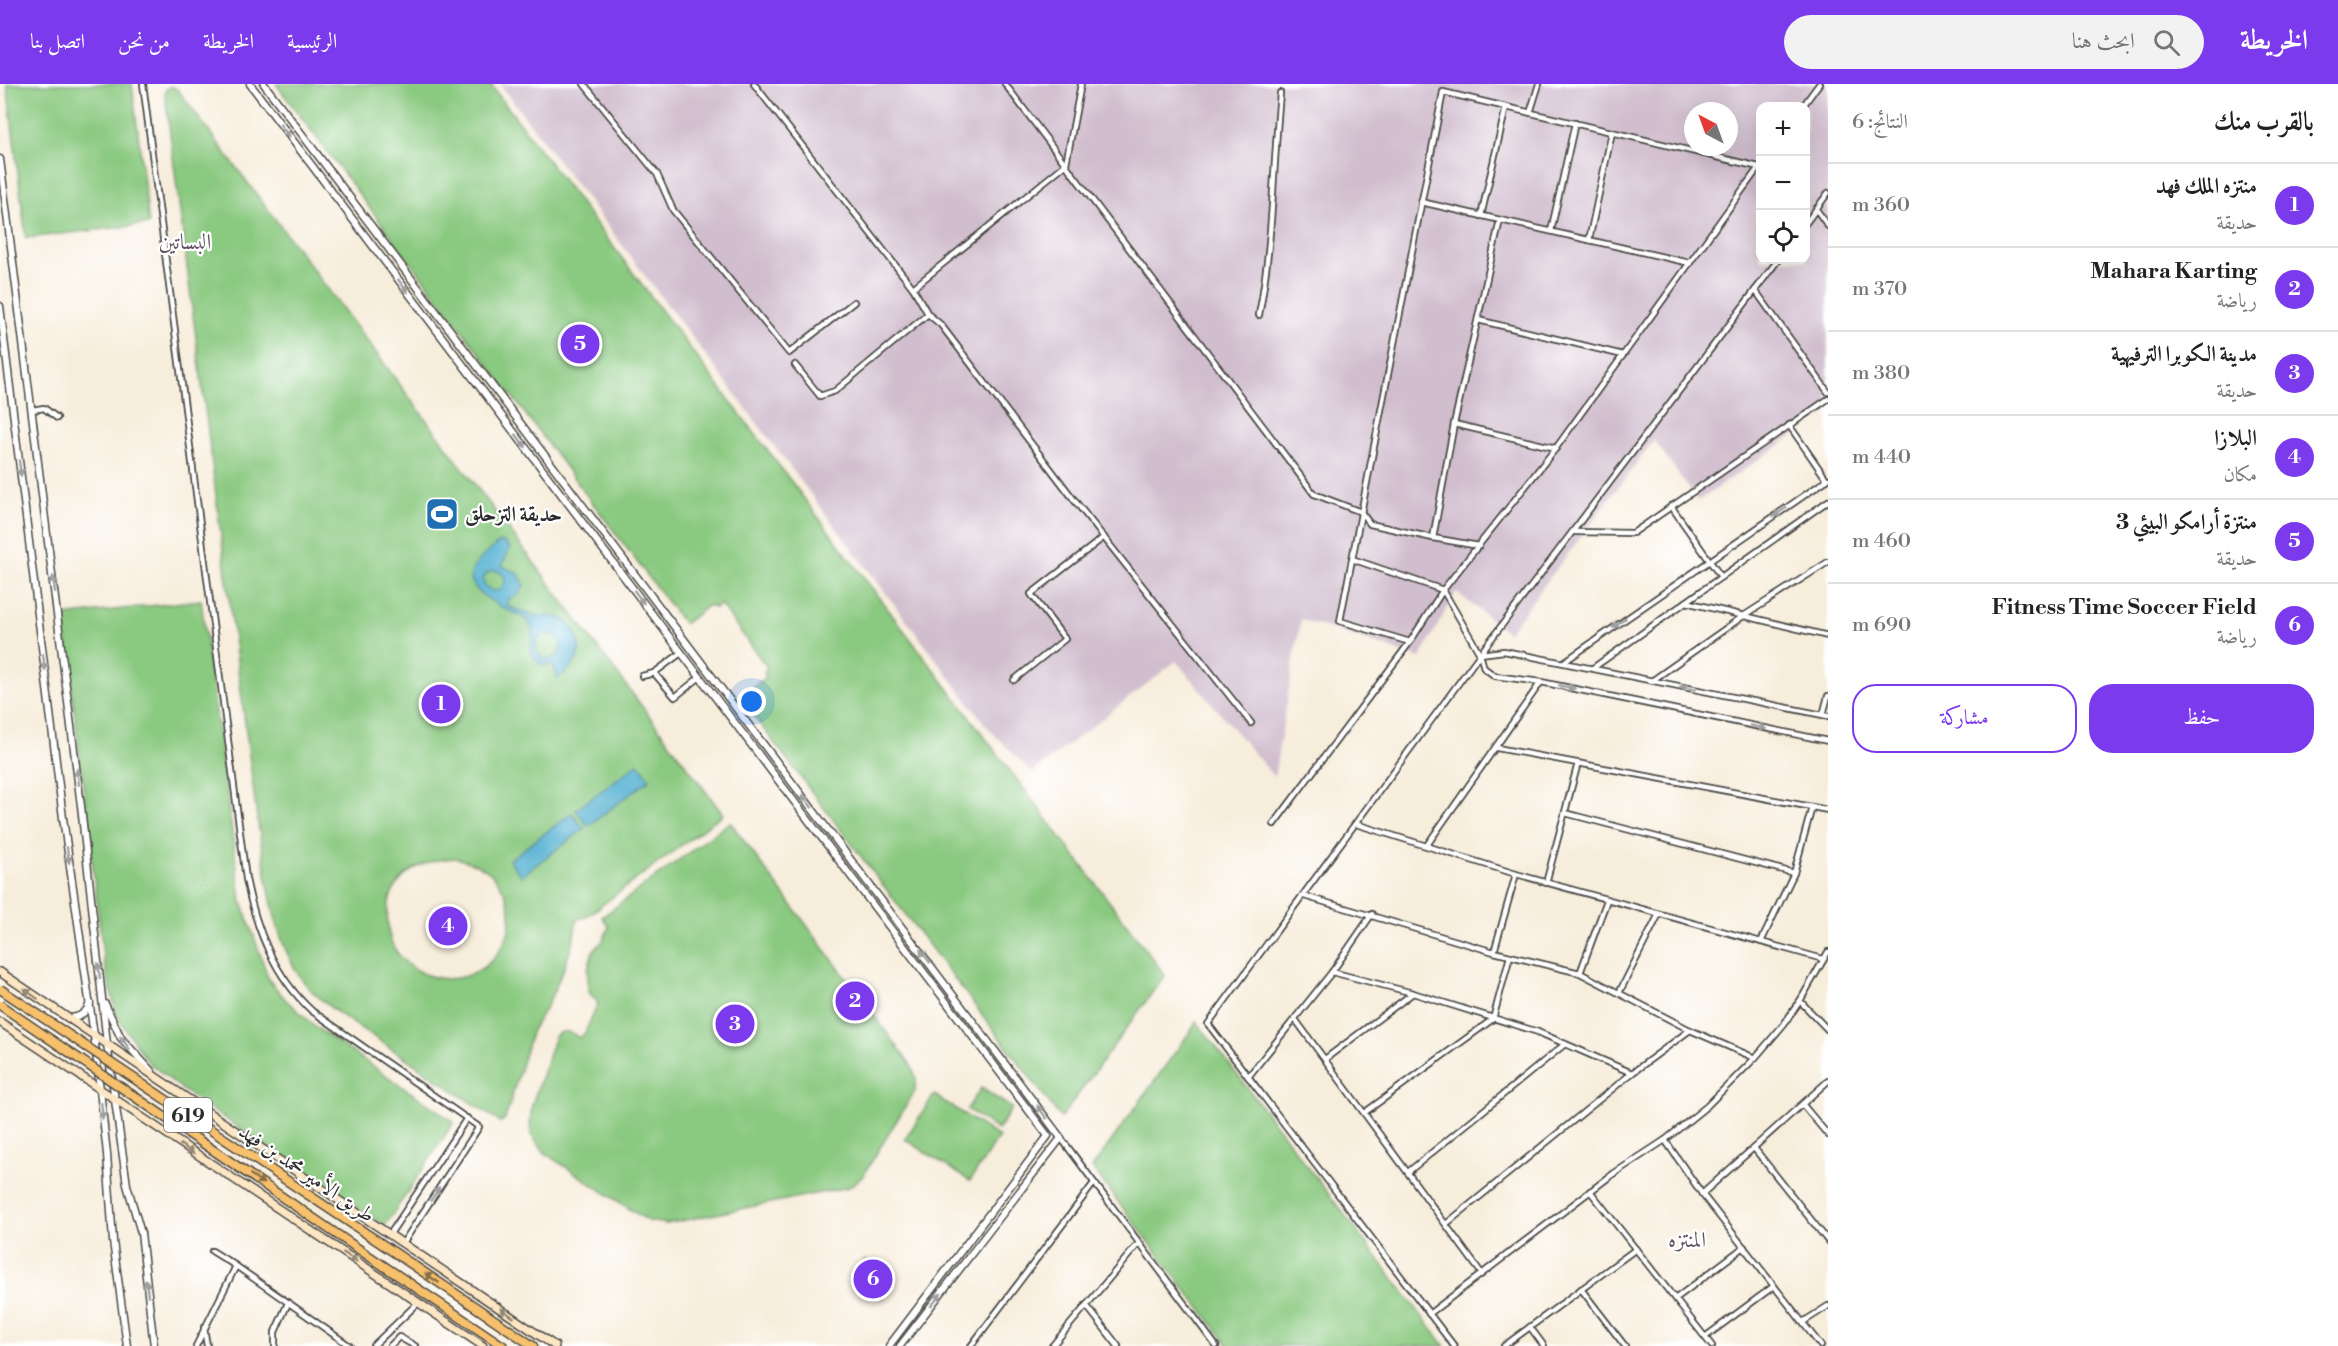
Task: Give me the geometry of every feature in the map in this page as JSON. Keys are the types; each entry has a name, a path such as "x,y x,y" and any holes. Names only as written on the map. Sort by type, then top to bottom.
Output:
{"highway":[{"name":"طريق الأمير محمد بن فهد","path":"0,989 533,1346"},
{"name":"طريق الأمير محمد بن فهد","path":"0,1005 503,1346"}],"main road":[{"path":"0,972 555,1346"},
{"path":"0,1022 483,1346"}],"street":[{"path":"143,84 246,879 253,914 273,959 296,996 312,1011 479,1127 403,1243"},
{"path":"250,84 1002,1077 1048,1136 1061,1138"},
{"path":"264,84 938,973 1216,1346"},
{"path":"584,84 657,174 672,210 789,353 854,302"},
{"path":"754,84 913,288 928,314 941,325 1251,723"},
{"path":"1005,84 1314,494 1361,512 1370,524 1479,546"},
{"path":"913,288 1066,164 1081,84"},
{"path":"1530,112 1539,84"},
{"path":"1806,102 1819,84"},
{"path":"1410,642 1340,621 1443,92 1756,165"},
{"path":"1259,315 1266,282 1280,93"},
{"path":"1481,216 1506,107"},
{"path":"1551,231 1575,123"},
{"path":"1589,240 1612,132"},
{"path":"302,153 311,146"},
{"path":"0,159 79,783 106,1044 127,1185 141,1233 154,1346"},
{"path":"1274,824 1410,642 1443,590 1556,448 1756,172"},
{"path":"1810,217 1828,193"},
{"path":"1421,202 1690,263"},
{"path":"1816,209 1828,226"},
{"path":"1433,538 1454,424 1500,220"},
{"path":"385,261 393,255"},
{"path":"1454,1346 1208,1024 1480,654 1575,532 1775,264"},
{"path":"1755,290 1828,392"},
{"path":"0,306 63,818 94,1035 107,1154 113,1241 127,1346"},
{"path":"795,365 820,396 835,391 928,314"},
{"path":"1478,320 1623,355"},
{"path":"478,384 486,377"},
{"path":"1575,532 1633,533 1828,399"},
{"path":"32,410 44,408 57,418"},
{"path":"1454,424 1556,448"},
{"path":"1563,662 1827,480 1789,426"},
{"path":"561,494 569,487"},
{"path":"1593,668 1828,501"},
{"path":"1671,506 1721,577"},
{"path":"1014,680 1065,639 1031,594 1104,537"},
{"path":"1352,559 1443,590 1480,654 1484,668 1495,676 1541,682 1828,741"},
{"path":"1653,680 1742,617 1828,562"},
{"path":"1686,602 1828,636"},
{"path":"674,643 682,637"},
{"path":"1480,654 1504,651 1826,716 1828,696"},
{"path":"642,676 654,673 681,653"},
{"path":"654,673 675,697 700,677"},
{"path":"1427,844 1497,748 1541,682"},
{"path":"712,694 720,687"},
{"path":"743,734 751,728"},
{"path":"1497,748 1828,810"},
{"path":"1546,883 1578,763"},
{"path":"774,776 783,770"},
{"path":"1761,942 1794,873 1812,807"},
{"path":"1565,813 1794,873"},
{"path":"1356,824 1427,844 1546,883 1823,959"},
{"path":"846,870 855,864"},
{"path":"1494,952 1516,874"},
{"path":"1304,896 1372,914 1494,952 1580,973 1690,1030 1755,1058"},
{"path":"1580,973 1608,900"},
{"path":"1248,1077 1332,972 1372,914"},
{"path":"1619,993 1659,914"},
{"path":"1429,1314 1590,1191 1665,1140 1707,1106 1755,1058 1800,1001 1828,952"},
{"path":"1364,1113 1493,1019 1510,956"},
{"path":"1332,972 1413,993 1538,1032 1632,1073"},
{"path":"928,980 938,973"},
{"path":"1325,1059 1413,993"},
{"path":"102,997 121,1038 160,1080"},
{"path":"1800,1001 1828,1030"},
{"path":"66,1018 76,1018 82,1015 90,1003"},
{"path":"1295,1019 1482,1274"},
{"path":"1446,1224 1632,1073 1690,1030"},
{"path":"1408,1172 1565,1044"},
{"path":"1002,1077 1011,1070"},
{"path":"1702,1194 1828,1082"},
{"path":"1803,1105 1828,1136"},
{"path":"390,1234 467,1118"},
{"path":"889,1346 1048,1136"},
{"path":"900,1346 1061,1138"},
{"path":"1665,1140 1702,1194 1821,1346"},
{"path":"1754,1148 1828,1241"},
{"path":"971,1346 1094,1182"},
{"path":"1590,1191 1712,1346"},
{"path":"1052,1346 1139,1243"},
{"path":"1675,1299 1744,1247"},
{"path":"1504,1346 1636,1249"},
{"path":"212,1251 350,1346"},
{"path":"196,1346 236,1266"},
{"path":"1705,1337 1774,1286"},
{"path":"1581,1289 1625,1346"},
{"path":"373,1346 419,1302"},
{"path":"276,1345 275,1332 288,1303"},
{"path":"1086,1305 1118,1346"},
{"path":"1803,1322 1828,1305"},
{"path":"204,1327 207,1346"},
{"path":"1530,1327 1544,1346"},
{"path":"390,1346 399,1337 415,1346"}],"shaded area":[{"path":"500,84 1828,84 1828,412 1698,501 1654,440 1508,633 1456,592 1420,658 1301,619 1274,777 1176,661 1032,773 988,728"}],"green space":[{"path":"7,84 132,84 149,224 26,238"},
{"path":"276,84 490,84 1165,975 1061,1118 740,698 766,677 764,672 767,667 720,604 715,608 709,605 684,624"},
{"path":"171,86 178,90 723,814 586,917 577,919 573,942 564,968 547,1006 532,1030 505,1119 500,1122 323,1002 295,969 280,934 270,896 257,818 166,89","holes":["456,858 480,866 492,875 506,895 510,915 507,936 498,954 483,968 464,977 443,978 420,972 404,961 391,940 387,917 394,889 412,870 425,864"]},
{"path":"201,600 241,899 269,980 287,1001 317,1028 454,1122 385,1226 184,1091 148,1062 117,1017 104,963 63,616"},
{"path":"730,822 911,1065 916,1078 915,1091 862,1177 849,1187 666,1224 648,1221 546,1154 532,1136 530,1123 532,1105 555,1036 561,1032 567,1032 579,1038 585,1033 598,1003 588,991 588,968 593,951 602,942 609,927 602,917"},
{"path":"1197,1022 1445,1346 1229,1346 1092,1168"},
{"path":"981,1088 1012,1108 998,1130 967,1109"},
{"path":"934,1095 999,1137 970,1181 905,1139"},
{"path":"865,1260 894,1281 881,1298 852,1277"}],"water":[{"path":"499,542 504,542 510,548 502,566 518,573 524,584 520,594 508,600 507,605 538,616 558,617 568,623 575,632 579,643 577,659 569,670 557,678 553,665 542,665 535,659 531,648 531,626 527,620 488,599 478,591 473,583 471,576 473,569","holes":["494,570 503,574 505,582 501,589 494,591 485,587 483,579 487,573","546,633 556,636 561,642 560,653 552,659 542,658 536,650 537,640"]},
{"path":"638,763 650,779 588,826 576,810"},
{"path":"572,813 584,829 521,876 509,860"}],"place":[{"name":"منتزة أرامكو البيئي 3","path":"580,344"},
{"name":"حديقة التزحلق","path":"442,514"},
{"name":"منتزه الملك فهد","path":"441,704"},
{"name":"البلازا","path":"448,926"},
{"name":"Mahara Karting","path":"855,1001"},
{"name":"مدينة الكوبرا الترفيهية","path":"735,1024"},
{"name":"Fitness Time Soccer Field","path":"873,1279"}],"district":[{"name":"البساتين","path":"185,241"},
{"name":"المنتزه","path":"1687,1239"}]}
